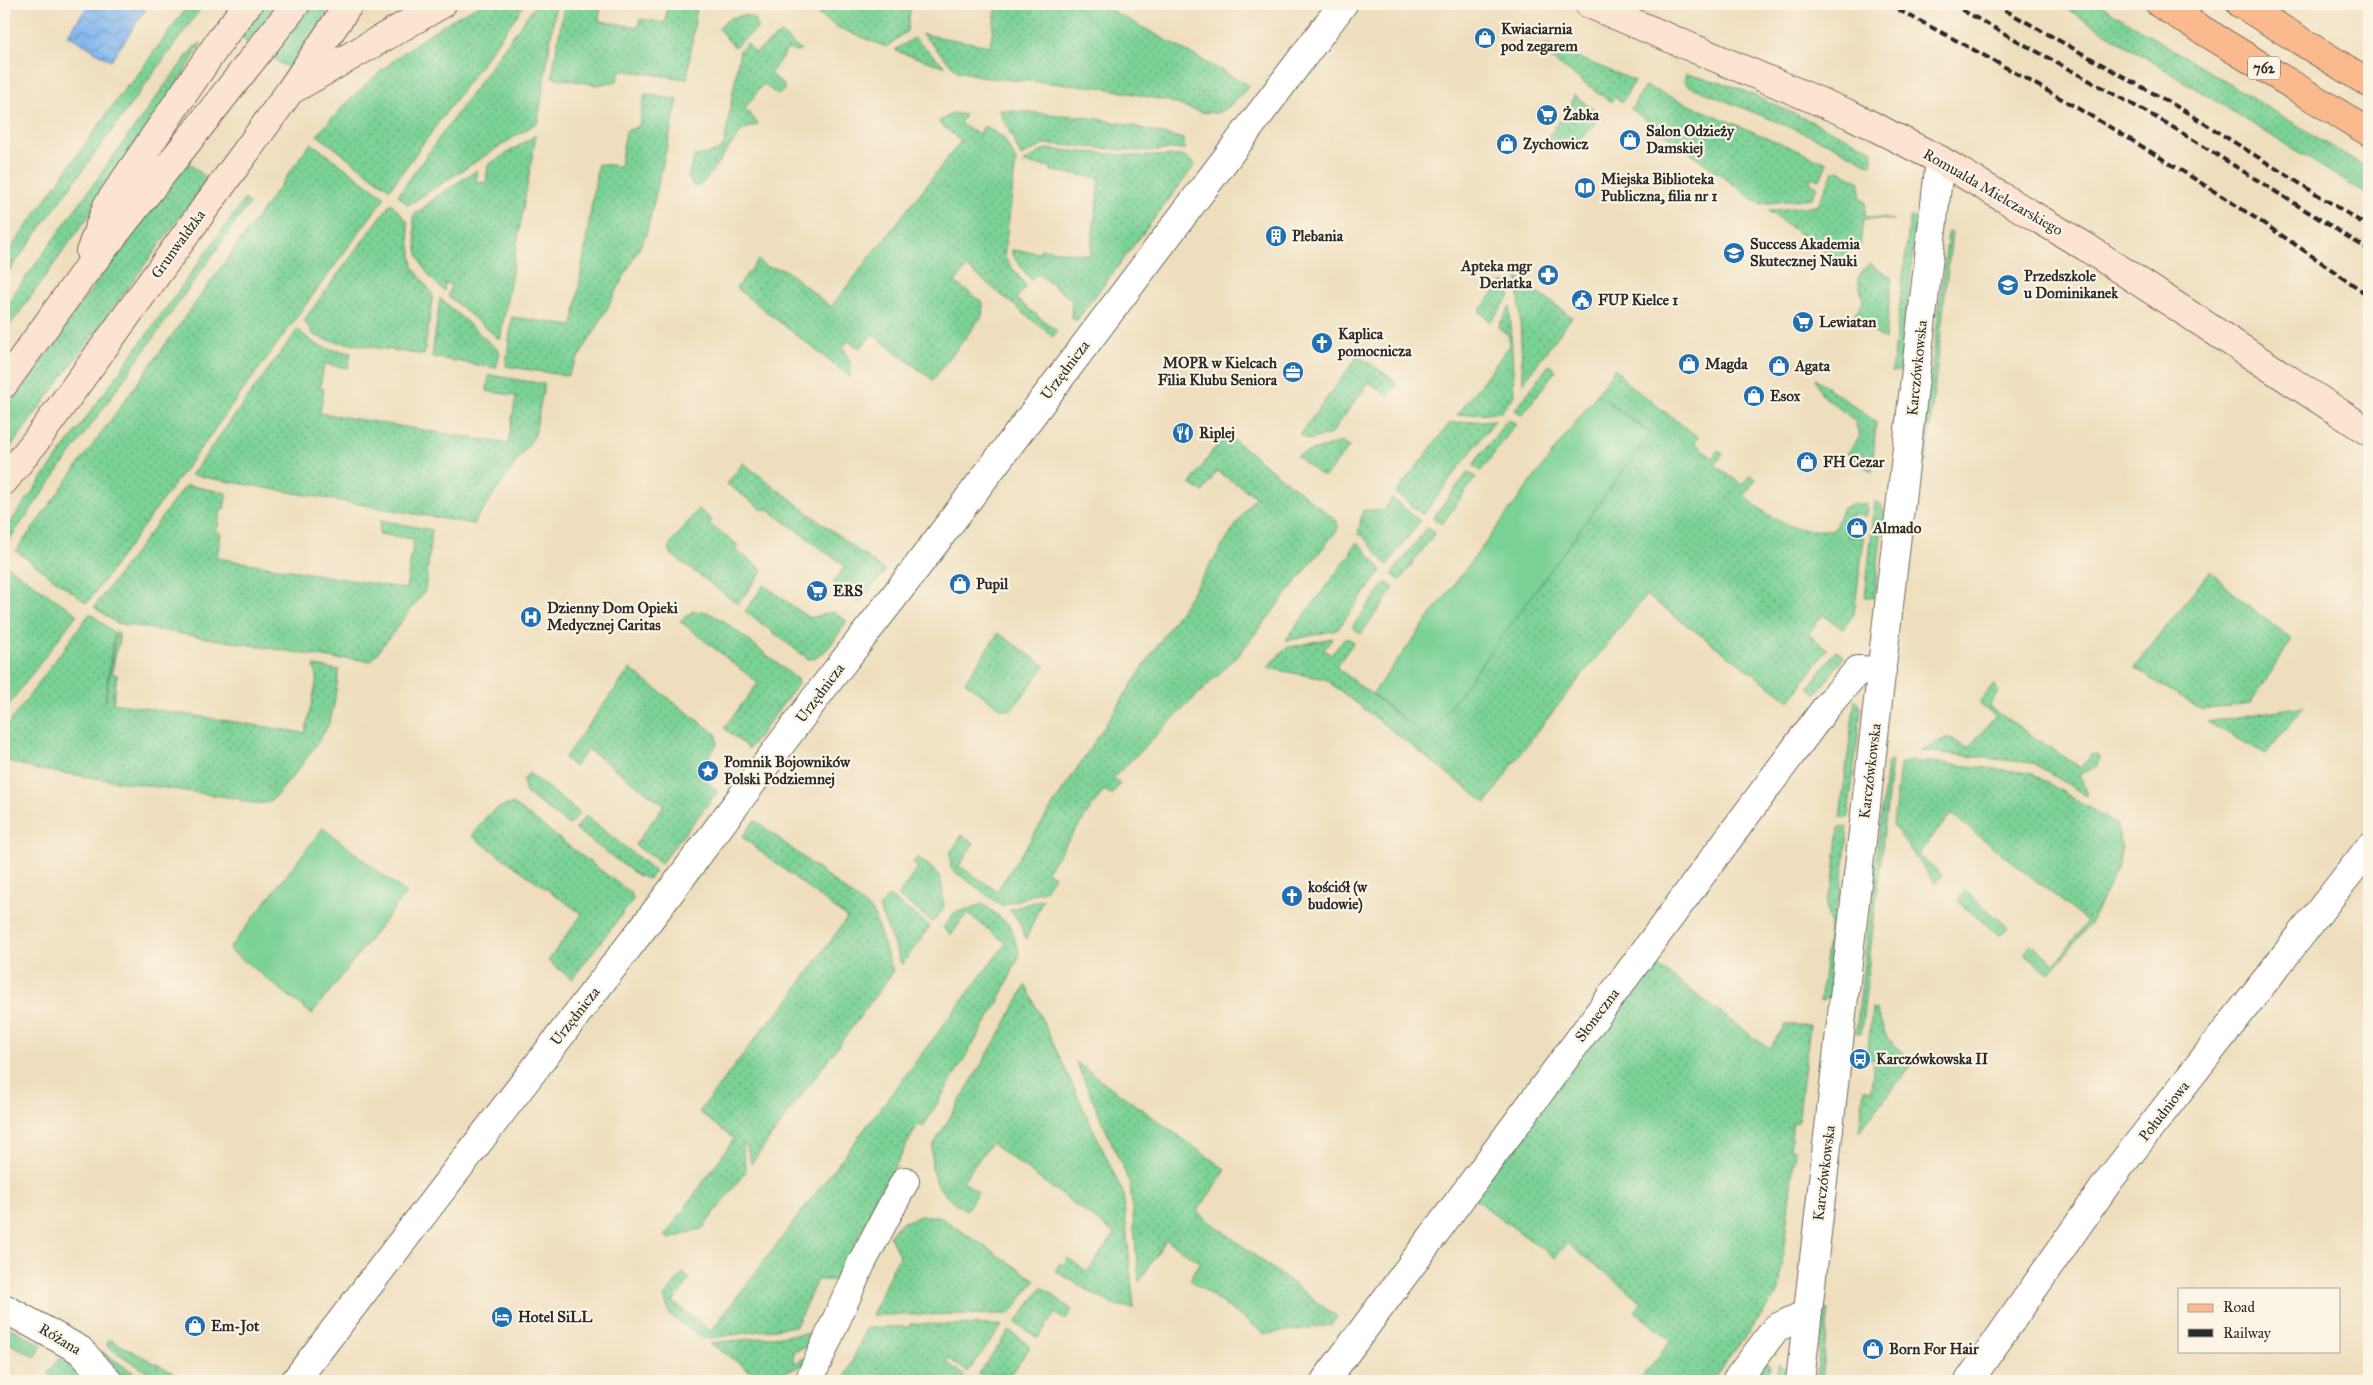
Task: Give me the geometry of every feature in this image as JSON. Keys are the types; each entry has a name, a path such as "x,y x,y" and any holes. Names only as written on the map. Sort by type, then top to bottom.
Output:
{"main road":[{"path":"81,277 107,206 221,39 248,4"},
{"path":"4,384 81,277 296,4"},
{"name":"Grunwaldzka","path":"4,481 290,91 349,4"},
{"path":"290,91 442,4"},
{"name":"Romualda Mielczarskiego","path":"1589,4 1851,114 1940,160 2086,247 2369,432"},
{"name":"762","path":"2160,4 2369,132"},
{"path":"2241,4 2369,83"}],"street":[{"name":"Urzędnicza","path":"295,1381 370,1287 471,1150 654,915 817,696 1343,4"},
{"name":"Karczówkowska","path":"1800,1381 1940,160"},
{"name":"Słoneczna","path":"1325,1381 1826,706 1858,670 1882,671"},
{"name":"Południowa","path":"1969,1381 2110,1179 2369,848"},
{"path":"809,1381 861,1264 905,1181"},
{"name":"Różana","path":"4,1308 80,1350 108,1381"},
{"path":"1736,1381 1776,1328 1808,1313"}],"green space":[{"path":"189,4 204,4 4,278 4,258 128,84 130,85"},
{"path":"260,4 278,4 248,43 236,35"},
{"path":"312,4 333,4 289,68 270,57"},
{"path":"482,4 525,4 390,189 317,135 353,97 393,61 437,29"},
{"path":"536,4 556,4 538,122 408,205 398,195"},
{"path":"564,4 601,4 599,21 639,27 640,19 665,23 668,4 697,4 687,79 620,70 617,81 597,85 552,77"},
{"path":"803,4 911,4 907,31 886,47 839,28"},
{"path":"997,4 1100,4 1250,86 1226,109 1216,113 1200,112 1168,101 1100,87 989,78 957,71 922,34 990,46"},
{"path":"2059,4 2098,4 2369,169 2369,196"},
{"path":"744,15 755,18 758,28 734,47 718,28 730,18"},
{"path":"781,33 801,51 795,52 788,49 770,74 784,85 784,90 778,95 763,84 745,108 758,124 742,130 704,182 698,186 693,186 688,177 694,156 716,152 724,146 740,50 747,43 755,53"},
{"path":"914,38 946,67 896,51 896,49"},
{"path":"202,43 141,143 4,334 4,308 162,89 194,47"},
{"path":"1545,44 1635,81 1622,102 1615,97 1611,102 1542,52"},
{"path":"1686,74 1731,85 1865,146 1873,151 1871,165 1828,143 1687,85 1684,81"},
{"path":"1645,86 1827,163 1820,180 1812,177 1810,182 1817,186 1812,198 1760,204 1631,109"},
{"path":"645,94 678,100 646,235 596,329 567,376 506,366 512,317 573,326 598,164 620,166 626,131 639,126"},
{"path":"1574,95 1601,115 1573,151 1551,145 1545,141 1567,111 1570,111"},
{"path":"999,110 1086,117 1125,124 1183,139 1185,149 1139,151 1046,144 1021,156"},
{"path":"953,113 965,115 960,124 979,134 984,126 1003,137 1016,161 1004,257 1026,286 1016,299 1057,331 1053,337 967,267 955,282 983,303 982,316 933,380 872,334 860,348 848,341 843,347 851,365 850,377 736,288 758,260 766,267 784,269 831,307 961,141 938,122"},
{"path":"536,135 500,340 448,296 451,285 445,283 444,291 427,273 422,265 417,249 413,216 439,195 477,170 476,181 486,183 488,165"},
{"path":"311,143 385,197 87,603 16,551"},
{"path":"1045,149 1138,156 1181,156 1189,159 1195,165 1076,321 1071,317 1072,300 1038,274 1031,280 1012,255 1012,250 1040,253 1041,249 1090,255 1100,178 1051,171 1051,167 1023,163"},
{"path":"188,162 208,179 4,456 4,411 119,251"},
{"path":"1839,170 1860,182 1860,196 1866,203 1865,216 1894,220 1863,219 1860,246 1857,246 1836,260 1768,211 1818,205 1833,172"},
{"path":"245,199 249,204 4,547 4,531"},
{"path":"391,203 407,221 413,267 433,295 424,355 327,340 314,335 304,320"},
{"path":"1910,217 1917,218 1900,371 1892,372"},
{"path":"1948,232 1952,233 1926,463 1921,459"},
{"path":"1869,263 1892,278 1885,340 1853,318 1863,302 1858,277"},
{"path":"1518,278 1572,317 1523,383"},
{"path":"1502,283 1508,283 1510,296 1491,322 1479,311"},
{"path":"440,298 500,352 496,368 432,357"},
{"path":"1510,307 1514,395 1501,412 1457,415 1510,345 1508,335 1498,327"},
{"path":"298,329 310,340 322,347 351,353 348,368 324,364 320,388 324,389 320,413 508,444 516,396 487,391 489,375 544,384 535,435 473,524 191,475"},
{"path":"1358,356 1390,377 1397,385 1388,396 1369,382 1331,434 1308,440 1300,434"},
{"path":"1549,365 1556,370 1522,415 1515,410"},
{"path":"1615,368 1627,383 1698,437 1695,443 1713,458 1718,450 1723,454 1715,465 1742,485 1750,475 1756,479 1744,496 1775,519 1795,528 1807,530 1834,529 1843,508 1855,504 1867,504 1866,516 1850,515 1848,536 1864,538 1854,614 1843,629 1823,615 1808,634 1827,649 1790,701 1646,595 1525,747 1486,803 1325,679 1267,668 1286,648 1332,638 1324,650 1331,655 1346,637 1354,642 1336,667 1419,731 1650,433 1597,394"},
{"path":"1815,378 1876,422 1872,472 1847,454 1860,436 1854,420 1821,394"},
{"path":"1597,394 1650,434 1439,722 1425,733 1419,731 1372,694"},
{"path":"1508,419 1516,424 1481,471 1473,465"},
{"path":"1495,420 1423,515 1396,493 1450,423"},
{"path":"1225,433 1337,521 1338,529 1240,653 1113,778 1120,783 1112,795 1104,790 1047,871 1054,876 1045,890 1002,906 951,869 950,853 962,835 974,843 959,866 997,891 1255,496 1217,471 1203,492 1190,484"},
{"path":"1342,442 1349,447 1326,476 1319,474 1296,456"},
{"path":"743,463 885,571 859,603 833,583 845,566 766,508 763,510 727,484"},
{"path":"1468,472 1476,477 1442,524 1433,518"},
{"path":"186,485 227,493 224,509 221,509 217,532 221,533 217,558 406,589 414,539 379,534 381,520 432,530 425,591 371,661 343,658 342,660 116,623 94,607"},
{"path":"1392,498 1420,521 1387,565 1362,535 1358,534 1363,510 1384,510"},
{"path":"1875,501 1881,504 1884,512 1874,598 1865,597"},
{"path":"698,509 712,520 709,524 738,545 735,550 763,570 738,604 671,554 669,546"},
{"path":"1427,527 1435,533 1400,580 1392,574"},
{"path":"1356,543 1359,543 1382,570 1337,630 1285,641 1348,557"},
{"path":"7,566 77,614 4,711 4,570"},
{"path":"2210,571 2242,601 2292,639 2251,703 2202,710 2134,668"},
{"path":"1386,582 1394,588 1361,634 1352,627"},
{"path":"764,585 809,618 833,612 847,621 826,650 814,658 808,659 745,611"},
{"path":"693,611 707,612 724,621 797,679 798,684 749,749 724,728 758,683 680,621"},
{"path":"90,613 114,633 105,701 116,631 119,633 119,645 117,645 112,673 117,675 113,703 305,733 317,679 314,666 339,670 334,704 326,730 291,779 273,798 265,803 251,803 241,801 241,799 34,769 5,760 4,730"},
{"path":"998,633 1045,666 1012,710 1000,708 965,682"},
{"path":"1836,650 1844,657 1816,694 1809,688"},
{"path":"630,669 717,735 717,745 696,774 718,791 661,863 635,845 664,805 588,749 574,767 564,758"},
{"path":"1995,685 1998,691 1989,707 2081,768 2091,755 2096,754 2099,756 2097,766 2080,774 2087,796 2033,763 1921,751 1947,738 1969,747 1996,716 1981,706 1980,702 1991,687"},
{"path":"1855,700 1859,703 1861,710 1848,818 1840,817"},
{"path":"2304,706 2266,754 2207,722"},
{"path":"1892,760 1861,1034 1856,1033 1887,764"},
{"path":"1909,761 2031,773 2116,824 2122,847 2117,869 2090,924 2052,971 2049,973 2024,954 2031,944 2056,964 2087,921 1951,814 1918,855 1942,875 1935,884 1893,825 1900,765"},
{"path":"529,773 580,813 569,825 526,793 523,781"},
{"path":"512,804 632,894 633,900 572,979 548,961 582,914 472,836 493,811"},
{"path":"586,816 655,871 649,879 637,875 575,829"},
{"path":"755,820 873,912 893,972 751,1164 747,1146 742,1145 746,1171 703,1228 670,1239 665,1236 734,1139 699,1112 767,1023 783,1008 847,918 742,837"},
{"path":"1839,827 1848,828 1840,899 1837,900 1835,911 1837,924 1830,997 1820,1002 1830,923 1826,908 1827,899 1833,884"},
{"path":"323,828 406,893 312,1014 229,949"},
{"path":"917,857 932,868 940,878 944,908 933,922 898,896 918,867 913,863"},
{"path":"1965,891 2008,927 2000,936 1957,901"},
{"path":"889,896 930,926 902,965 879,908"},
{"path":"1043,899 1026,939 1018,920 1009,910"},
{"path":"983,904 1010,925 1020,954 998,1003 923,1127 918,1124 872,1209 838,1280 817,1280 796,1326 704,1339 670,1315 664,1297 683,1273 690,1279 673,1302 711,1331 1006,943 967,913 951,935 943,928 954,913"},
{"path":"1650,960 1769,1049 1785,1025 1810,1025 1798,1122 1793,1122 1790,1149 1795,1150 1779,1291 1712,1381 1640,1380 1671,1340 1635,1312 1642,1302 1567,1243 1555,1258 1473,1198"},
{"path":"1026,985 1123,1193 1134,1308 1113,1305 1055,1271 1060,1263 1063,1265 1068,1258 1087,1272 1115,1234 991,1143 963,1181 978,1192 966,1210 943,1192 934,1176 932,1167 933,1146 1003,1028"},
{"path":"1872,1009 1876,1010 1887,1038 1914,1062 1859,1132 1864,1089 1871,1090 1874,1060 1867,1059"},
{"path":"1076,1062 1226,1170 1197,1212 1337,1317 1331,1325 1265,1334 1190,1280 1200,1262 1166,1240 1139,1282 1130,1184"},
{"path":"921,1216 939,1216 1035,1280 1010,1314 872,1315 894,1265 900,1257 889,1235 901,1223"},
{"path":"1042,1287 1072,1310 1065,1320 1055,1313 1038,1338 1016,1323"},
{"path":"1824,1309 1829,1310 1821,1381 1816,1381"},
{"path":"4,1324 42,1345 36,1357 4,1341"},
{"path":"910,1324 1002,1326 968,1372 949,1359 946,1362 965,1376 961,1381 844,1381 866,1328 910,1327"},
{"path":"1009,1331 1029,1345 1029,1349 1006,1381 986,1381 978,1375"},
{"path":"820,1332 815,1344 793,1351 793,1363 810,1356 807,1364 784,1372 787,1381 764,1381 710,1343"},
{"path":"109,1339 170,1371 184,1381 161,1381 107,1346"},
{"path":"101,1351 146,1381 118,1381 101,1355"},
{"path":"60,1358 86,1381 44,1381 45,1378 51,1379 48,1372"},
{"path":"1766,1362 1770,1366 1768,1381 1748,1381"},
{"path":"1778,1363 1785,1369 1785,1381 1776,1381"}],"water":[{"path":"89,4 149,4 111,61 68,35"}],"railway":[{"path":"1887,4 2073,105 2134,141 2253,216 2369,296"},
{"path":"1951,4 2166,123 2369,250"},
{"path":"1994,4 2183,110 2369,227"}],"place":[{"name":"Kwiaciarnia pod zegarem","path":"1485,38"},
{"name":"Żabka","path":"1547,115"},
{"name":"Salon Odzieży Damskiej","path":"1630,140"},
{"name":"Zychowicz","path":"1507,144"},
{"name":"Miejska Biblioteka Publiczna, filia nr 1","path":"1585,188"},
{"name":"Plebania","path":"1276,236"},
{"name":"Success Akademia Skutecznej Nauki","path":"1734,253"},
{"name":"Apteka mgr Derlatka","path":"1548,275"},
{"name":"Przedszkole u Dominikanek","path":"2008,285"},
{"name":"FUP Kielce 1","path":"1582,300"},
{"name":"Lewiatan","path":"1803,322"},
{"name":"Kaplica pomocnicza","path":"1322,343"},
{"name":"Magda","path":"1689,364"},
{"name":"Agata","path":"1779,366"},
{"name":"MOPR w Kielcach Filia Klubu Seniora","path":"1293,372"},
{"name":"Esox","path":"1754,396"},
{"name":"Riplej","path":"1183,433"},
{"name":"FH Cezar","path":"1807,462"},
{"name":"Almado","path":"1857,528"},
{"name":"Pupil","path":"960,584"},
{"name":"ERS","path":"817,591"},
{"name":"Dzienny Dom Opieki Medycznej Caritas","path":"531,617"},
{"name":"Pomnik Bojowników Polski Podziemnej","path":"708,771"},
{"name":"kościół (w budowie)","path":"1292,896"},
{"name":"Karczówkowska II","path":"1860,1059"},
{"name":"Hotel SiLL","path":"502,1317"},
{"name":"Em-Jot","path":"195,1326"},
{"name":"Born For Hair","path":"1873,1349"}]}
